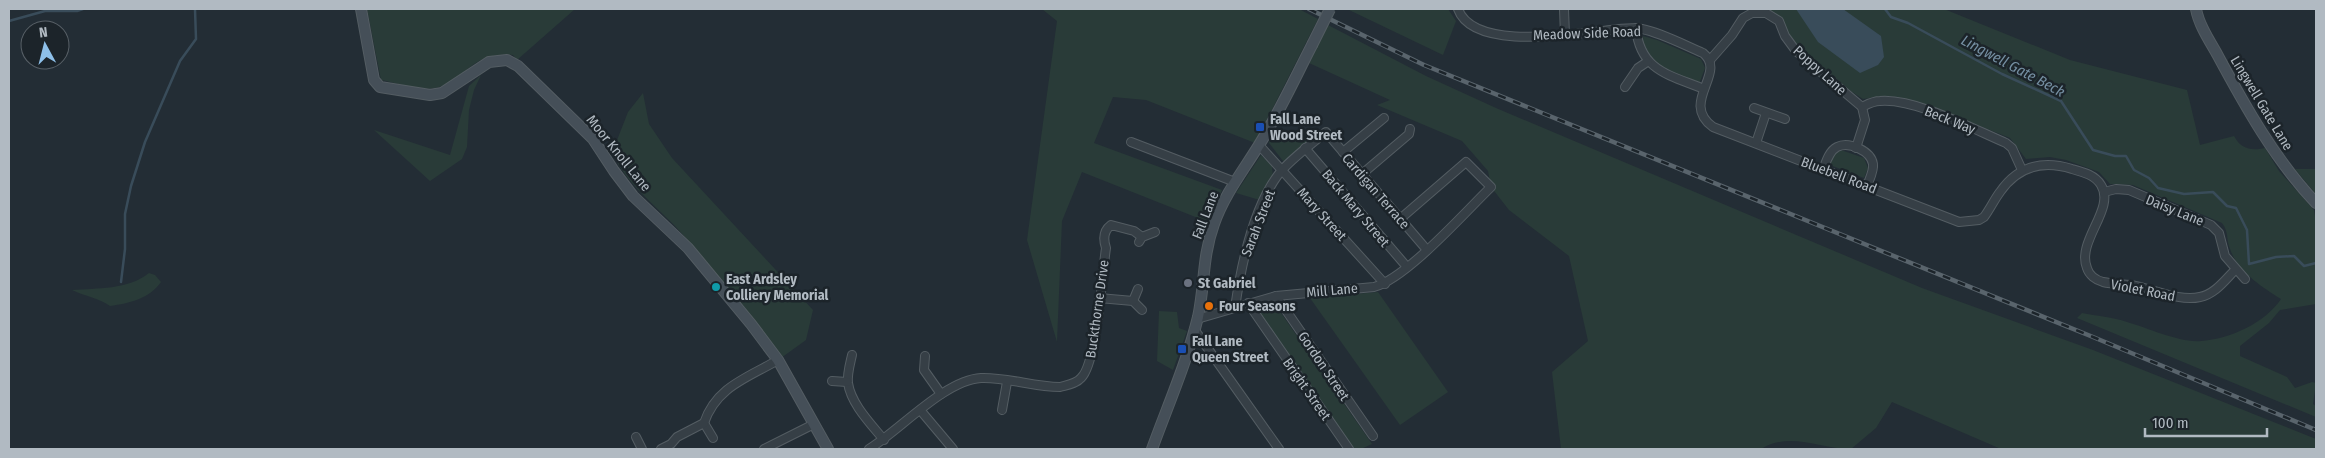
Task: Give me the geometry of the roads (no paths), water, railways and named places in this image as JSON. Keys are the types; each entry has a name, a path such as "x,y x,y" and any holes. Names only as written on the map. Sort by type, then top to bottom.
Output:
{"street":[{"name":"Moor Knoll Lane","path":"361,9 374,80 380,87 430,95 442,93 489,62 507,60 518,66 593,139 626,188 688,248 752,324 778,360 828,449"},
{"name":"Fall Lane","path":"1152,449 1197,319 1204,262 1215,222 1235,182 1260,145 1330,9"},
{"name":"Meadow Side Road","path":"1458,9 1465,22 1475,28 1493,34 1565,35 1636,28 1703,52 1710,60"},
{"path":"1564,9 1565,35"},
{"name":"Lingwell Gate Lane","path":"2196,9 2201,25 2230,78 2282,163 2316,203"},
{"name":"Poppy Lane","path":"1710,60 1732,35 1743,18 1752,11 1766,13 1779,21 1788,40 1796,51 1862,108"},
{"path":"1636,28 1637,38 1648,62 1702,93 1710,71 1710,60"},
{"path":"1625,86 1638,68 1648,62"},
{"name":"Bluebell Road","path":"1702,93 1700,110 1703,117 1707,122 1719,129 1959,222 1984,218 2007,182 2022,170"},
{"name":"Beck Way","path":"1862,108 1872,102 1887,100 1928,110 2006,143 2012,148 2022,170"},
{"path":"1754,108 1784,119"},
{"path":"1856,148 1865,120 1862,108"},
{"path":"1756,143 1766,113"},
{"path":"1343,152 1384,118"},
{"path":"1362,174 1409,134 1410,128"},
{"name":"Cardigan Terrace","path":"1326,132 1427,250"},
{"name":"Sarah Street","path":"1234,308 1248,244 1264,201 1282,170 1305,148 1326,132"},
{"path":"1131,142 1235,182"},
{"name":"Mary Street","path":"1260,145 1385,284"},
{"path":"1823,170 1829,155 1837,146 1849,145 1867,153 1873,163 1873,169 1867,186"},
{"name":"Back Mary Street","path":"1305,148 1407,268"},
{"name":"Mill Lane","path":"1197,319 1276,296 1374,287 1385,284 1427,250 1492,187 1466,162 1400,219"},
{"path":"2022,170 2040,164 2058,165 2096,178 2104,192"},
{"name":"Daisy Lane","path":"2104,192 2116,189 2129,190 2210,225 2219,233 2225,256 2235,270 2245,279"},
{"name":"Violet Road","path":"2104,192 2104,204 2084,256 2088,271 2098,280 2194,298 2214,291 2235,270"},
{"name":"Buckthorne Drive","path":"869,449 884,440 941,394 967,380 981,378 1060,387 1072,384 1082,378 1091,358 1106,248 1104,234 1111,225 1110,216"},
{"path":"1111,225 1134,231 1141,240 1155,232"},
{"path":"1134,301 1138,289"},
{"name":"Gordon Street","path":"1276,296 1373,436"},
{"path":"1099,298 1134,301 1142,310"},
{"name":"Bright Street","path":"1248,303 1349,449"},
{"path":"1194,329 1280,449"},
{"path":"852,355 848,382 855,402 884,440"},
{"path":"925,356 924,370 941,394"},
{"path":"660,449 671,444 677,437 704,423 708,411 716,398 738,382 778,360"},
{"path":"832,381 848,382"},
{"path":"1002,410 1007,382"},
{"path":"921,411 953,449"},
{"path":"704,423 713,438"},
{"path":"764,449 814,424"},
{"path":"636,437 642,449"}],"water":[{"path":"1796,9 1843,9 1881,36 1884,57 1878,65 1860,73 1818,42"}],"waterway":[{"path":"9,21 45,11 77,11 83,9"},
{"path":"121,282 125,249 125,214 131,186 145,142 180,61 196,39 195,9"},
{"name":"Lingwell Gate Beck","path":"1885,9 1891,17 1908,23 2002,74 2061,101 2093,150 2115,156 2126,156 2134,170 2149,178 2158,188 2184,194 2213,192 2227,206 2236,208 2247,230 2249,264 2276,257 2294,256 2304,266 2316,263"}],"railway":[{"path":"1309,9 1424,65 2093,337 2316,430"}],"place":[{"name":"Fall Lane Wood Street","path":"1260,127"},
{"name":"St Gabriel","path":"1188,283"},
{"name":"East Ardsley Colliery Memorial","path":"716,287"},
{"name":"Four Seasons","path":"1209,306"},
{"name":"Fall Lane Queen Street","path":"1182,349"}]}
